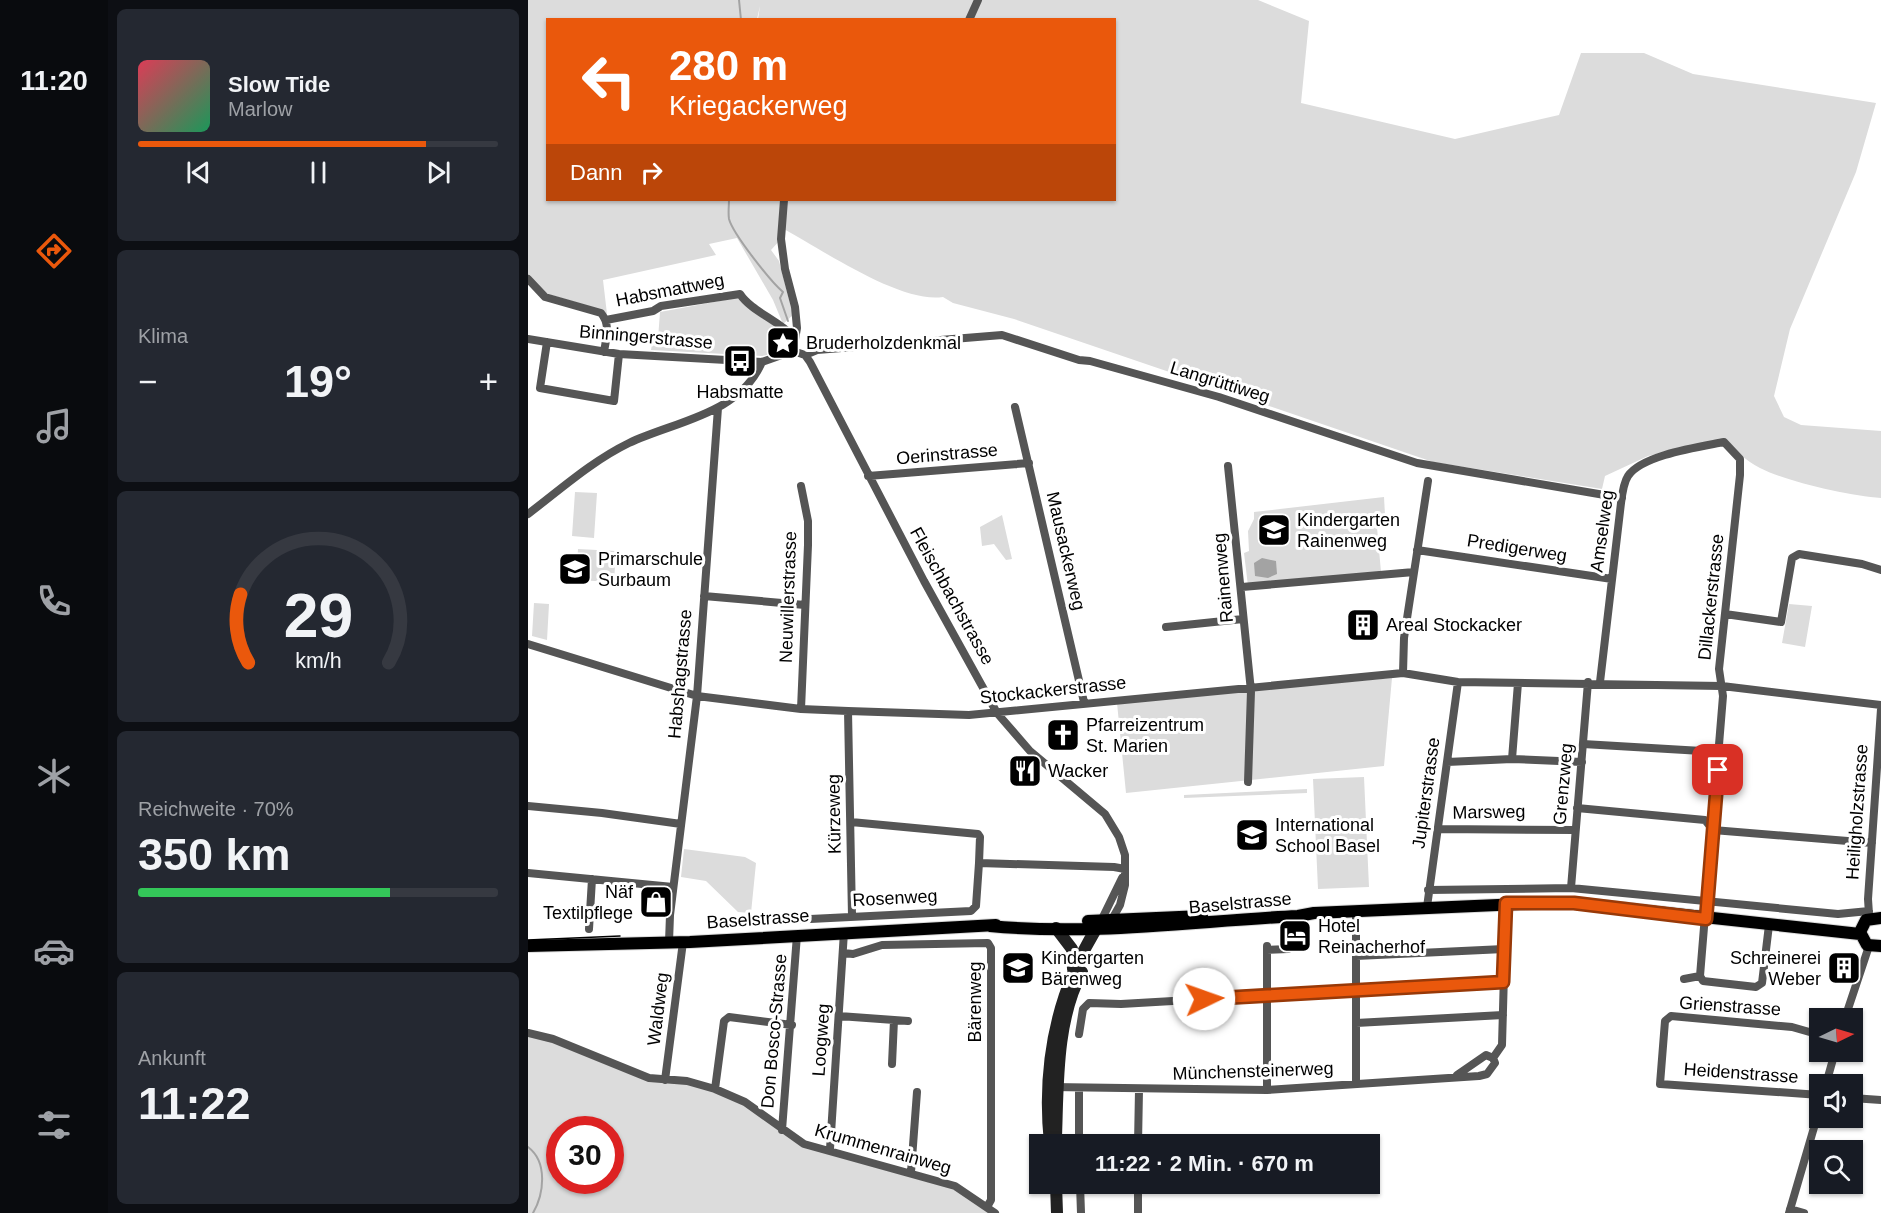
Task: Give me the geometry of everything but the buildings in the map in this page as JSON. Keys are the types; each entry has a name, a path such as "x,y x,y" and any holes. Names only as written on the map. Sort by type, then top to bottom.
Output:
{"main road":[{"name":"Baselstrasse","path":"990,926 1020,922 1173,927 1314,913 1506,903 1574,903 1860,934"},
{"name":"Baselstrasse","path":"528,946 683,942 990,926 1056,928 1103,925 1132,920 1298,910 1314,913"},
{"path":"1873,916 1863,924 1860,934 1875,946"},
{"path":"1051,1134 1056,1020 1073,970 1103,925"},
{"path":"1056,1134 1054,1087 1072,994 1103,925"},
{"path":"1056,928 1072,949 1073,970"}],"street":[{"path":"970,18 976,1"},
{"path":"784,201 781,239 785,269 795,308 793,351"},
{"path":"528,279 545,297 594,310 606,320 604,352"},
{"name":"Habsmattweg","path":"606,320 653,311 661,306 740,294 747,304 767,315 794,337"},
{"name":"Langrüttiweg","path":"805,355 817,350 1002,336 1079,360 1090,360 1219,397 1417,463 1622,498"},
{"name":"Binningerstrasse","path":"528,339 619,354 762,362"},
{"path":"548,342 540,388 614,401 619,354"},
{"path":"528,514 601,459 621,448 718,408 742,391 755,378 762,362 793,351 805,355"},
{"name":"Fleischbachstrasse","path":"805,355 997,713 1029,751 1105,814 1119,837 1125,855 1125,885 1120,904 1103,925"},
{"name":"Mausackerweg","path":"1015,407 1084,702"},
{"name":"Habshagstrasse","path":"669,942 697,696 718,408"},
{"name":"Amselweg","path":"1600,682 1622,498 1628,476 1639,465 1658,458 1724,442 1740,459"},
{"name":"Dillackerstrasse","path":"1700,976 1719,752 1722,686 1719,669 1740,459"},
{"name":"Oerinstrasse","path":"868,476 1029,463"},
{"name":"Rainenweg","path":"1228,466 1242,587 1250,687 1248,782"},
{"path":"1403,673 1413,572 1428,482"},
{"name":"Neuwillerstrasse","path":"801,486 808,521 801,708"},
{"name":"Predigerweg","path":"1417,550 1612,579"},
{"path":"1725,614 1781,622 1792,558 1799,554 1862,564 1881,570"},
{"path":"1242,587 1413,572"},
{"path":"704,596 805,605"},
{"path":"1166,627 1243,618"},
{"name":"Stockackerstrasse","path":"528,644 697,696 848,711 969,715 1084,702 1403,673 1458,682 1600,682 1722,686 1881,707"},
{"name":"Jupiterstrasse","path":"1427,907 1458,682"},
{"name":"Grenzweg","path":"1571,888 1588,682"},
{"path":"1512,759 1518,683"},
{"name":"Heiligholzstrasse","path":"1873,916 1872,843 1878,796 1881,707"},
{"name":"Kürzeweg","path":"848,711 852,916"},
{"path":"1583,744 1719,752"},
{"path":"1447,762 1512,759 1582,762"},
{"path":"528,807 602,813 681,824"},
{"path":"1577,808 1706,820 1713,830 1872,843"},
{"name":"Rosenweg","path":"770,921 971,911 976,906 980,837 978,834 851,822"},
{"name":"Marsweg","path":"1438,830 1575,830"},
{"path":"979,863 1105,866 1125,869 1103,925"},
{"path":"528,873 674,887"},
{"path":"589,929 592,879"},
{"path":"1428,890 1571,888 1873,916"},
{"path":"1457,1076 1479,1057 1486,1055 1493,1058 1502,1045 1506,903"},
{"path":"1120,904 1123,914 1132,920"},
{"path":"1356,911 1356,1083"},
{"path":"1684,979 1700,976 1703,981 1756,987 1762,983 1769,925"},
{"name":"Loogweg","path":"830,1149 844,932"},
{"name":"Don Bosco-Strasse","path":"782,1130 792,1025 797,935"},
{"name":"Waldweg","path":"666,1080 683,942"},
{"name":"Bärenweg","path":"843,953 853,954 882,945 988,943 991,948 991,1200 987,1207"},
{"path":"1849,1008 1875,946"},
{"path":"1267,1090 1267,948 1288,949"},
{"path":"1356,956 1504,949"},
{"path":"1079,1034 1083,1009 1089,1003 1121,1004 1503,982"},
{"path":"1356,1023 1503,1015"},
{"path":"839,1016 908,1021"},
{"name":"Grienstrasse","path":"1660,1084 1665,1021 1671,1016 1781,1026 1809,1032"},
{"path":"715,1089 724,1021 729,1017 792,1025"},
{"path":"892,1064 894,1020"},
{"name":"Krummenrainweg","path":"528,1033 553,1039 649,1078 687,1081 715,1089 745,1102 804,1144 830,1149 955,1186 995,1213"},
{"name":"Münchensteinerweg","path":"1054,1087 1139,1090 1267,1090 1487,1074 1493,1069 1493,1058"},
{"name":"Heidenstrasse","path":"1660,1084 1809,1094"},
{"path":"1078,1134 1079,1088"},
{"path":"1138,1134 1139,1090"},
{"path":"911,1172 917,1092"},
{"path":"1863,1099 1881,1100"},
{"path":"1804,1213 1789,1211 1814,1128"},
{"path":"1080,1194 1081,1213"},
{"path":"1138,1194 1138,1213"}],"shaded area":[{"path":"528,0 1258,0 1309,21 1301,103 1455,139 1559,115 1581,53 1644,53 1693,74 1876,103 1856,172 1790,329 1774,396 1784,417 1801,425 1881,431 1881,498 1819,488 1772,473 1750,462 1724,438 1648,456 1605,476 1602,489 1433,462 1014,319 953,303 943,297 926,297 906,292 861,273 782,228 781,239 771,250 779,261 793,315 783,324 773,300 737,238 709,244 716,255 603,280 607,314 595,308 545,293 528,275"},
{"path":"741,297 791,339 785,346 762,356 651,350 653,338 658,339 660,312"},
{"path":"575,492 597,493 594,538 572,536"},
{"path":"1384,497 1385,515 1376,516 1381,572 1248,586 1244,553 1249,551 1248,531 1254,519 1254,512"},
{"path":"1002,515 1012,559 1006,560 994,544 982,546 980,527"},
{"path":"578,549 616,551 614,582 576,580"},
{"path":"1262,558 1276,561 1277,574 1268,578 1255,576 1254,563"},
{"path":"534,603 549,604 547,640 532,636"},
{"path":"1789,604 1812,606 1805,647 1782,643"},
{"path":"1392,678 1384,766 1126,793 1117,703"},
{"path":"1364,777 1369,887 1318,889 1313,779"},
{"path":"1307,789 1307,793 1184,798 1184,795"},
{"path":"684,849 745,857 756,863 751,913 738,912 706,881 681,877"},
{"path":"528,1033 633,1073 687,1081 745,1102 804,1144 955,1186 995,1213 528,1213"}],"waterway":[{"path":"739,0 741,18"},
{"path":"729,201 729,219 732,226 753,257 783,292 780,298 788,321"},
{"path":"528,1147 539,1161 542,1178 540,1197 533,1213"}],"tram line":[{"path":"528,940 620,936"}],"place":[{"name":"Bruderholzdenkmal","path":"783,343"},
{"name":"Habsmatte","path":"740,361"},
{"name":"Kindergarten Rainenweg","path":"1274,530"},
{"name":"Primarschule Surbaum","path":"575,569"},
{"name":"Areal Stockacker","path":"1363,625"},
{"name":"Pfarreizentrum St. Marien","path":"1063,735"},
{"name":"Wacker","path":"1025,771"},
{"name":"International School Basel","path":"1252,835"},
{"name":"Näf Textilpflege","path":"656,902"},
{"name":"Hotel Reinacherhof","path":"1295,936"},
{"name":"Kindergarten Bärenweg","path":"1018,968"},
{"name":"Schreinerei Weber","path":"1844,968"}],"route":[{"path":"1204,999 1503,982 1506,903 1574,903 1706,919 1718,770"}]}
